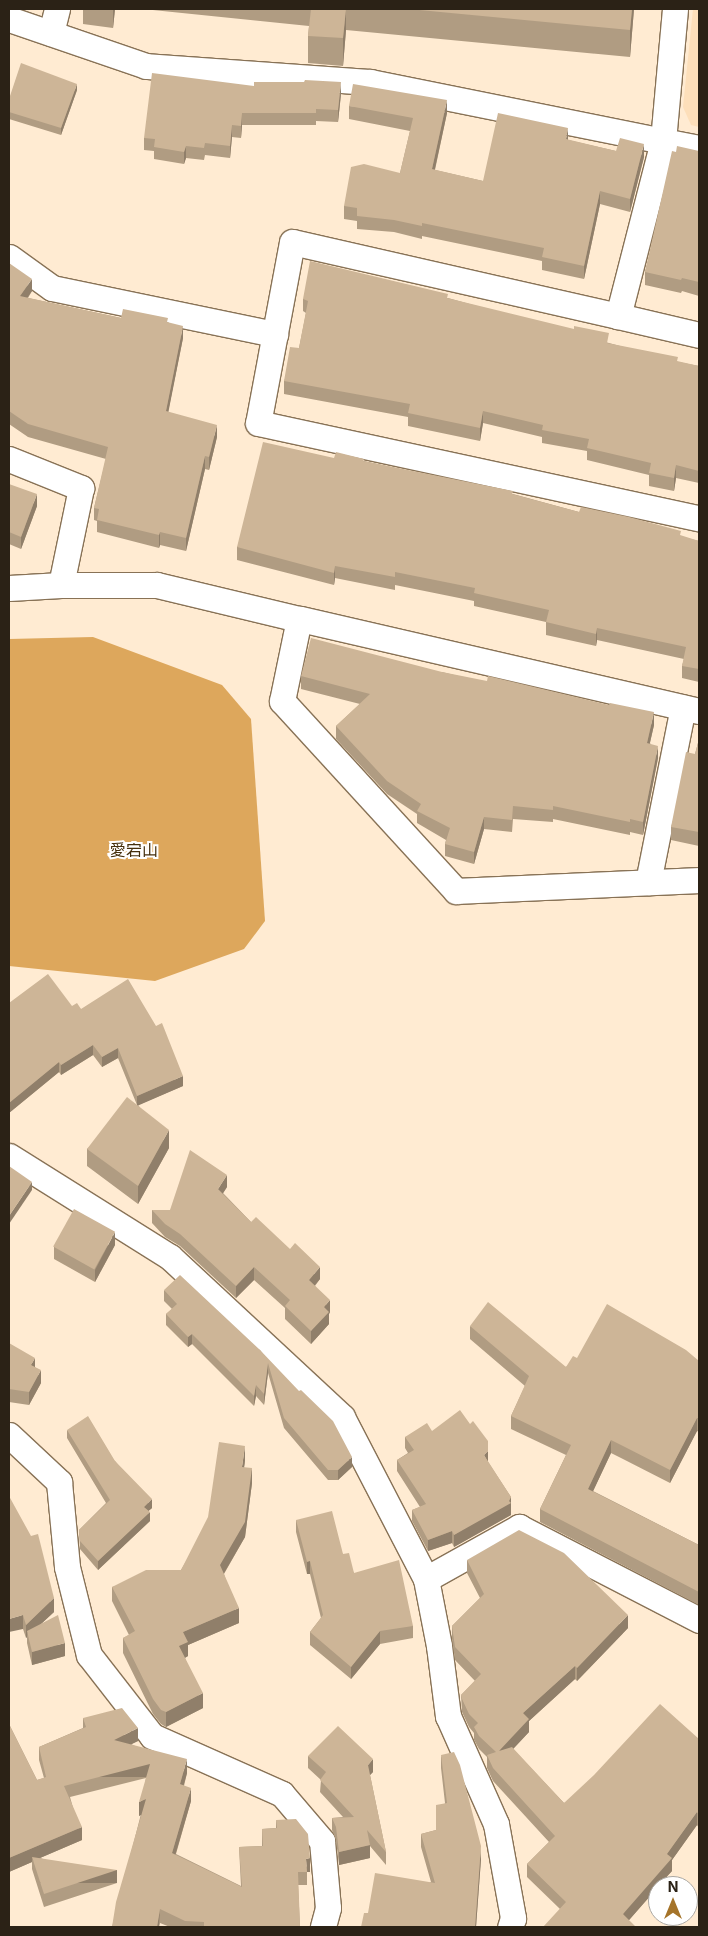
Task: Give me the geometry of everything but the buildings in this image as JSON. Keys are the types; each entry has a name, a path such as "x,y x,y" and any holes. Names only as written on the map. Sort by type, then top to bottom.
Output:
{"street":[{"path":"51,33 56,9"},
{"path":"618,316 663,141 675,9"},
{"path":"9,19 146,66 370,82 699,148"},
{"path":"699,335 292,242 258,423 699,518"},
{"path":"9,257 52,288 275,334"},
{"path":"9,459 82,488 61,585"},
{"path":"9,588 61,585 157,585 691,709 648,882"},
{"path":"299,619 282,700 456,891 699,880"},
{"path":"9,1156 170,1256 342,1417 426,1579 439,1646 448,1716 496,1824 513,1918 510,1927"},
{"path":"9,1435 59,1482 67,1567 89,1655 152,1736 282,1794 322,1841 328,1908 323,1927"},
{"path":"426,1579 519,1526 699,1620"}],"shaded area":[{"path":"693,9 699,9 699,127 691,125 683,107"}],"green space":[{"name":"愛宕山","path":"93,637 222,685 251,719 265,921 244,949 155,981 9,966 9,639"}]}
